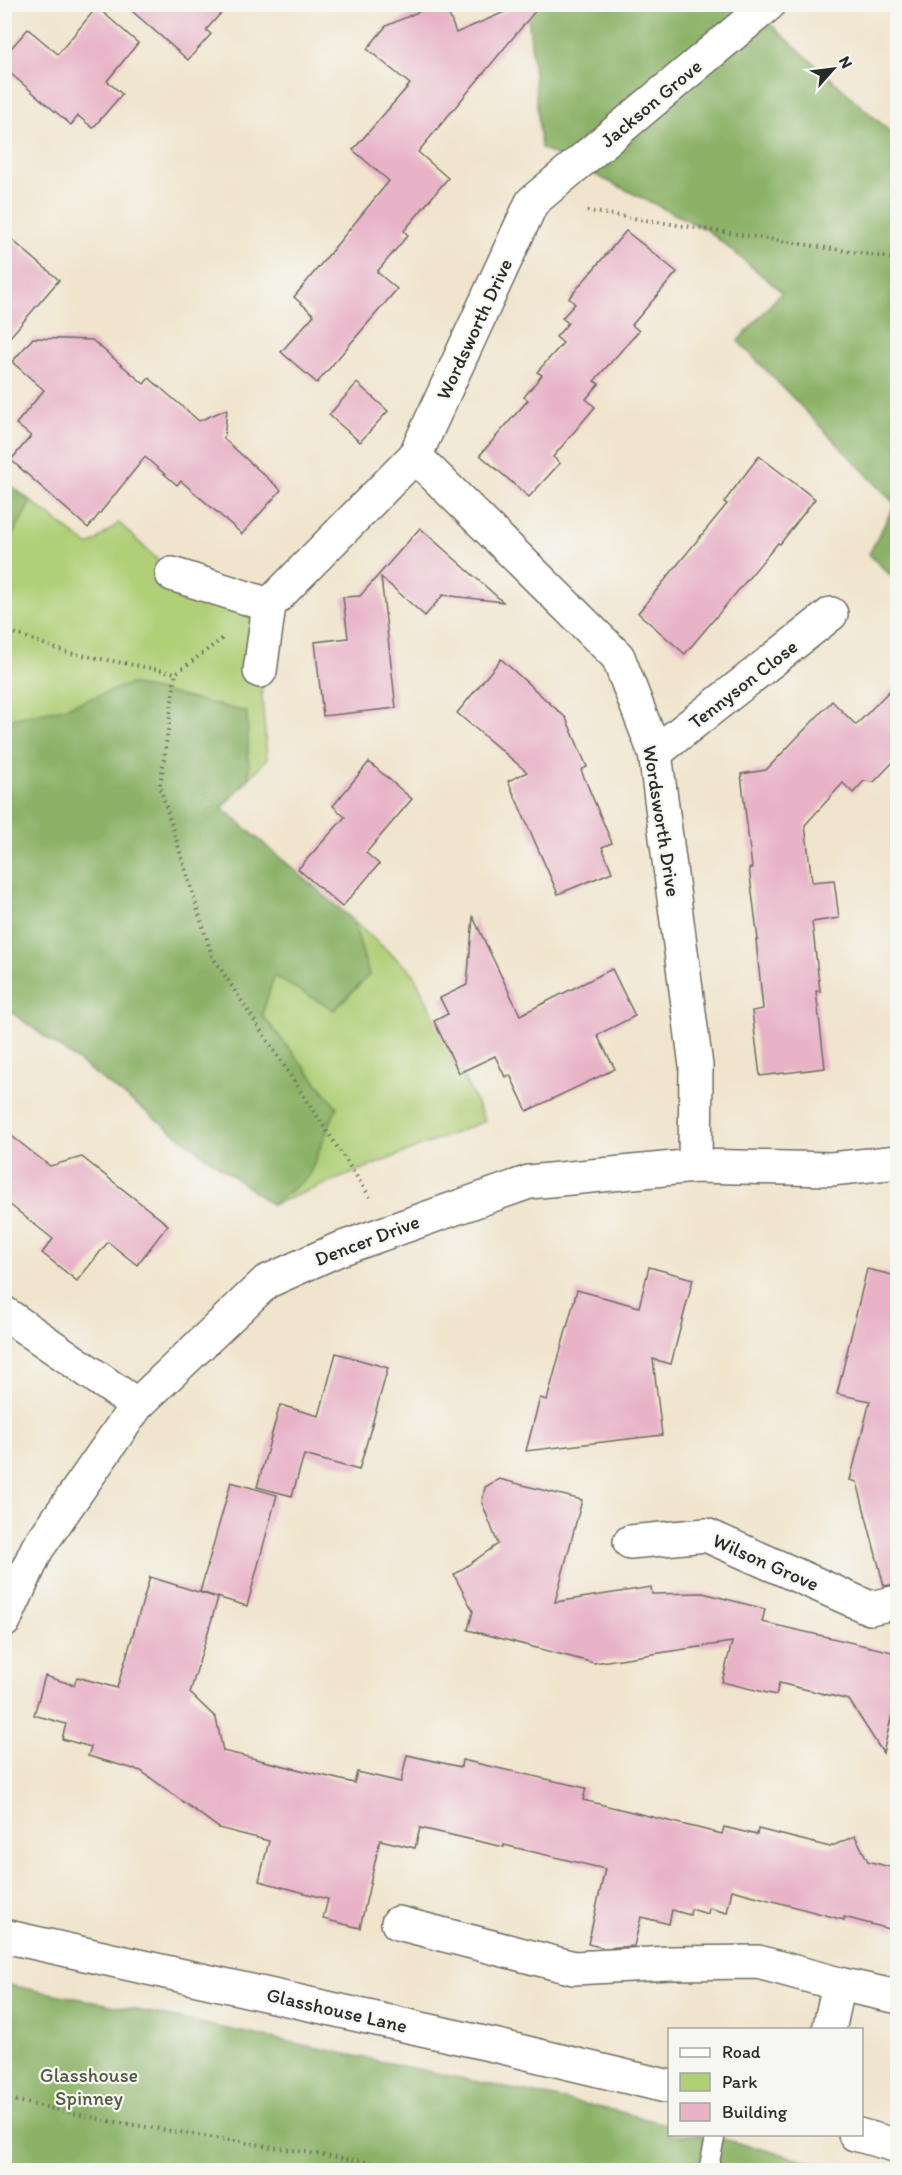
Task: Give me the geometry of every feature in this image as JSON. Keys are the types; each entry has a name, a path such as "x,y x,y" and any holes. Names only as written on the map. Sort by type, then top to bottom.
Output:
{"street":[{"name":"Jackson Grove","path":"532,202 770,4"},
{"name":"Wordsworth Drive","path":"269,605 415,456 532,202"},
{"name":"Wordsworth Drive","path":"415,456 618,657 655,753 696,1066 695,1166"},
{"path":"172,574 269,605 261,671"},
{"name":"Tennyson Close","path":"655,753 831,614"},
{"name":"Dencer Drive","path":"4,1621 38,1549 137,1405 266,1282 337,1250 529,1182 695,1166 831,1169 897,1162"},
{"path":"4,1313 137,1405"},
{"name":"Wilson Grove","path":"630,1542 706,1535 870,1608 897,1602"},
{"path":"398,1923 574,1968 669,1963 758,1962 897,1997"},
{"name":"Glasshouse Lane","path":"4,1936 498,2046 668,2087"},
{"path":"829,2028 839,1984"},
{"path":"863,2136 897,2145"}],"lane":[{"path":"708,2170 716,2136"}],"path":[{"path":"532,202 897,260"},
{"path":"269,605 176,673 160,787 212,956 392,1230"},
{"path":"4,629 65,652 176,673"},
{"path":"4,2098 109,2121 418,2170"}],"green space":[{"path":"524,5 749,5 897,138 897,576 889,574 869,554 895,504 738,341 782,292 707,230 541,148 528,13"},
{"path":"5,481 89,546 119,523 172,574 269,605 260,671 267,759 222,808 413,973 485,1121 272,1205 5,1007"},
{"path":"5,481 31,502 5,548"},
{"path":"130,684 247,712 249,778 222,808 353,920 369,975 334,1010 274,976 262,1015 337,1107 308,1177 272,1205 5,1007 5,720 64,708"},
{"name":"Glasshouse Spinney","path":"4,1984 621,2112 668,2125 668,2136 711,2136 844,2170 5,2170"}],"building":[{"path":"124,4 229,4 206,30 211,34 188,60"},
{"path":"436,4 445,4 456,33 523,4 541,4 418,152 448,178 404,231 408,235 377,272 397,289 317,383 281,352 314,315 294,297 389,181 353,150 410,84 367,49 386,26"},
{"path":"97,7 138,43 107,81 122,94 93,128 78,116 71,125 4,68 4,56 28,29 58,54"},
{"path":"626,231 677,272 632,325 639,331 594,381 599,384 586,399 595,407 553,457 560,463 529,497 480,455 528,400 524,397 542,375 537,372 563,343 556,337 568,323 562,318 575,304 569,298"},
{"path":"4,233 59,280 4,344"},
{"path":"33,338 92,340 144,384 149,378 199,421 227,409 224,439 281,490 242,534 181,481 177,485 145,457 88,528 11,460 31,436 16,424 44,390 12,362"},
{"path":"357,383 388,411 360,442 329,415"},
{"path":"759,456 815,499 780,544 778,543 685,654 638,613 727,504 724,502"},
{"path":"420,528 503,602 443,595 425,616 381,577 396,708 323,716 315,642 348,638 343,597 360,596"},
{"path":"501,659 566,718 587,767 581,770 612,843 602,847 612,872 558,894 508,781 527,772 457,713"},
{"path":"897,683 897,758 874,782 864,781 853,793 843,783 805,825 812,882 834,880 839,918 812,922 820,991 816,991 825,1068 760,1076 752,1011 763,1009 756,940 758,940 749,868 752,868 741,774 766,770 832,701 856,725"},
{"path":"369,762 412,799 366,853 379,864 342,907 298,869 345,817 333,806"},
{"path":"473,917 520,1015 612,969 635,1016 597,1035 615,1069 527,1111 510,1075 505,1077 495,1056 459,1073 434,1021 448,1014 440,998 467,985"},
{"path":"4,1130 50,1166 82,1157 168,1225 137,1265 108,1242 77,1281 42,1253 53,1239 4,1200"},
{"path":"649,1267 693,1279 671,1364 653,1359 662,1435 526,1451 540,1398 547,1400 577,1290 639,1307"},
{"path":"867,1269 897,1276 897,1584 884,1586 857,1482 850,1480 870,1401 837,1394"},
{"path":"336,1353 388,1368 359,1470 304,1455 292,1496 257,1487 280,1405 319,1416"},
{"path":"499,1479 582,1500 555,1602 651,1587 652,1594 703,1593 765,1609 762,1622 897,1653 897,1692 883,1753 849,1700 779,1683 776,1695 722,1682 732,1642 594,1663 468,1630 473,1611 454,1575 498,1544 482,1503 485,1487"},
{"path":"231,1482 277,1495 247,1606 200,1592"},
{"path":"150,1577 218,1598 190,1693 216,1718 223,1751 354,1783 357,1772 401,1782 407,1755 461,1767 462,1760 586,1788 583,1800 722,1834 724,1827 757,1835 758,1829 830,1847 855,1836 868,1861 897,1869 897,1931 844,1917 844,1920 732,1890 727,1913 709,1908 708,1914 691,1909 690,1915 672,1910 669,1924 641,1917 634,1946 604,1948 588,1944 605,1869 420,1828 415,1848 380,1840 360,1928 323,1919 328,1899 259,1881 269,1841 219,1828 141,1771 88,1756 91,1747 62,1739 66,1724 34,1715 45,1676 74,1685 77,1677 117,1688"}]}
